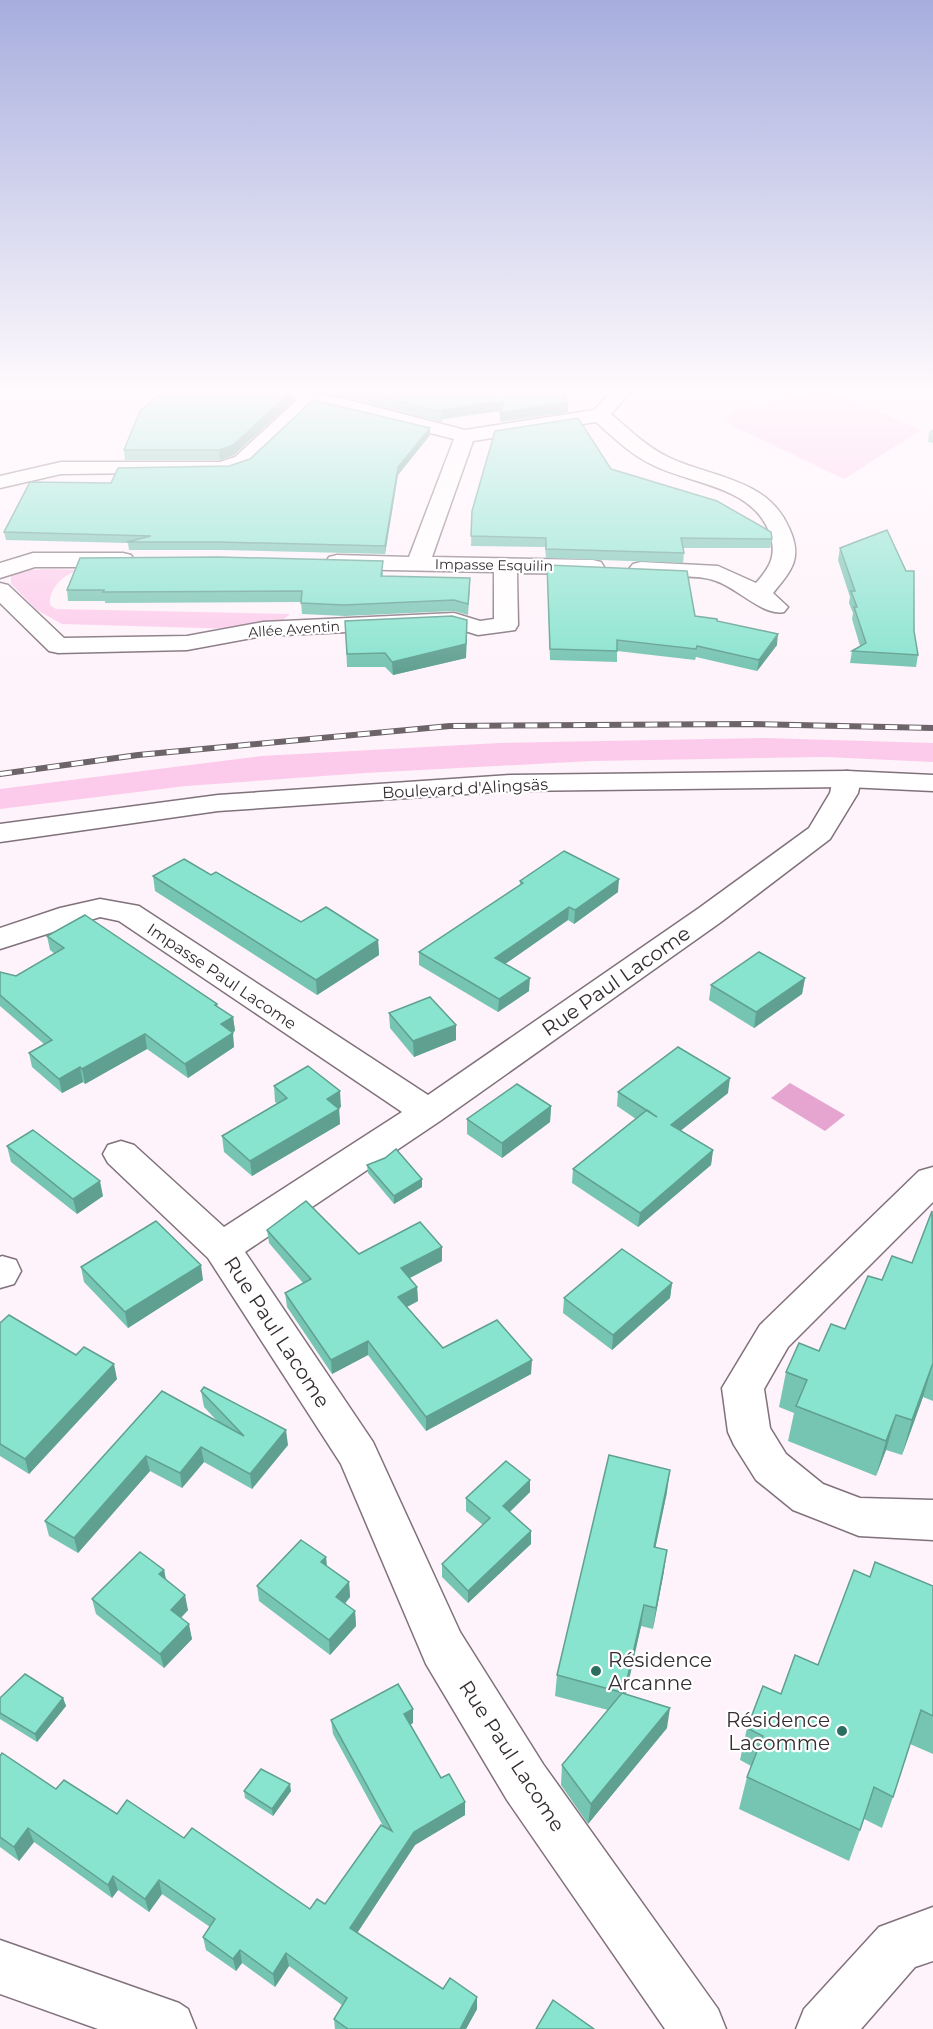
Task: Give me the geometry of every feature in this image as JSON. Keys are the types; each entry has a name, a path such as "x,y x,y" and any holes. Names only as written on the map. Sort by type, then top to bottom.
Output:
{"street":[{"path":"418,564 447,485"},
{"name":"Impasse Esquilin","path":"313,561 505,564 718,573 768,601 783,564 786,549 778,522 757,499 729,485"},
{"path":"0,571 33,560 138,560"},
{"name":"Allée Aventin","path":"0,590 58,646 187,643 263,629 454,620 478,628 506,625 505,564"},
{"name":"Boulevard d'Alingsäs","path":"0,818 217,792 496,772 827,766 933,770"},
{"name":"Boulevard d'Alingsäs","path":"0,833 218,803 511,783 847,779 933,783"},
{"name":"Rue Paul Lacome","path":"698,2029 525,1782 444,1648 358,1455 222,1248 428,1112 710,915 820,833 844,793 847,779"},
{"name":"Impasse Paul Lacome","path":"0,939 71,915 100,908 128,913 428,1112"},
{"path":"121,1154 222,1248"},
{"path":"933,1176 774,1336 743,1388 749,1432 771,1467 808,1497 859,1517 933,1520"},
{"path":"824,2029 898,1946 933,1934"},
{"path":"0,1967 159,2023 168,2029"}],"shaded area":[{"path":"79,570 63,578 52,593 50,605 56,609 290,614 278,624 237,629 62,624 37,610 11,584 11,576 21,571"},
{"path":"765,738 933,743 933,762 826,757 592,761 365,773 186,786 0,809 0,789 261,756 499,743"},
{"path":"790,1083 845,1115 825,1131 771,1098"}],"building":[{"path":"29,485 395,485 385,546 127,542 151,536 4,532"},
{"path":"480,485 663,485 717,501 771,532 772,539 681,538 684,553 546,549 546,538 471,536 472,511"},
{"path":"887,530 906,571 914,571 914,631 918,655 852,651 866,643 854,607 857,607 851,591 855,591 840,548"},
{"path":"219,557 383,561 381,576 470,578 468,604 454,600 344,605 301,603 302,591 103,592 104,590 67,590 80,558"},
{"path":"547,565 687,571 695,616 778,634 759,660 697,646 696,649 617,640 617,651 550,649"},
{"path":"452,616 467,620 466,644 392,662 385,653 347,654 345,621"},
{"path":"564,851 619,879 575,910 569,907 495,958 530,978 499,999 419,952 523,883 520,881"},
{"path":"184,859 211,875 216,872 301,922 326,907 378,940 316,980 153,876"},
{"path":"85,915 217,1004 215,1005 233,1017 221,1024 233,1033 185,1064 145,1034 82,1069 80,1067 59,1079 29,1053 52,1040 0,995 0,972 16,976 64,948 47,936"},
{"path":"759,952 805,978 756,1012 711,985"},
{"path":"430,997 456,1025 413,1041 389,1013"},
{"path":"678,1047 730,1078 671,1125 713,1150 640,1213 573,1169 647,1110 618,1092"},
{"path":"308,1066 340,1091 327,1099 339,1109 250,1161 222,1136 287,1098 274,1086"},
{"path":"517,1084 551,1106 502,1143 467,1119"},
{"path":"33,1130 100,1181 73,1199 7,1146"},
{"path":"396,1149 422,1179 394,1196 367,1165 385,1158"},
{"path":"306,1201 359,1254 420,1222 442,1247 401,1268 417,1287 398,1297 443,1348 497,1320 532,1360 426,1417 368,1341 331,1360 285,1293 311,1279 267,1230"},
{"path":"932,1211 933,1363 912,1420 896,1415 886,1441 796,1406 807,1380 786,1372 799,1343 819,1351 831,1324 845,1329 868,1276 882,1280 892,1256 912,1263"},
{"path":"156,1221 201,1265 125,1312 81,1267"},
{"path":"622,1249 672,1283 613,1335 564,1298"},
{"path":"9,1315 76,1355 84,1347 114,1364 25,1459 0,1444 0,1323"},
{"path":"204,1387 286,1430 250,1474 201,1447 180,1473 146,1456 74,1538 45,1521 162,1391 244,1436 201,1391"},
{"name":"Résidence Arcanne","path":"609,1455 670,1470 654,1547 667,1550 656,1608 644,1605 624,1693 557,1675"},
{"path":"506,1461 530,1480 503,1506 531,1531 468,1591 442,1564 490,1518 466,1498"},
{"path":"301,1540 326,1557 321,1562 349,1582 336,1597 355,1611 329,1640 257,1586"},
{"path":"140,1552 164,1570 159,1574 185,1595 171,1610 189,1624 160,1654 92,1599"},
{"name":"Résidence Lacomme","path":"875,1562 933,1586 933,1716 921,1710 893,1797 874,1787 860,1830 747,1777 763,1736 747,1728 763,1686 781,1694 795,1655 818,1665 854,1570 870,1577"},
{"path":"25,1674 63,1698 35,1734 0,1713 0,1698"},
{"path":"398,1684 413,1709 404,1714 441,1778 449,1774 465,1802 414,1832 350,1928 443,1989 450,1978 477,1997 460,2029 348,2029 334,2019 347,1998 286,1953 273,1974 240,1950 233,1959 203,1937 215,1919 159,1880 145,1899 113,1876 108,1885 28,1828 14,1847 0,1837 0,1756 2,1753 56,1789 64,1780 117,1814 127,1800 184,1838 192,1828 310,1909 317,1899 325,1904 381,1825 392,1831 331,1720"},
{"path":"622,1693 670,1708 591,1804 562,1765"},
{"path":"261,1769 290,1784 272,1809 244,1791"},
{"path":"553,2000 594,2029 536,2029"}],"railway":[{"path":"0,774 138,755 450,726 749,724 933,728"}],"place":[{"name":"Résidence Arcanne","path":"596,1671"},
{"name":"Résidence Lacomme","path":"842,1731"}]}
